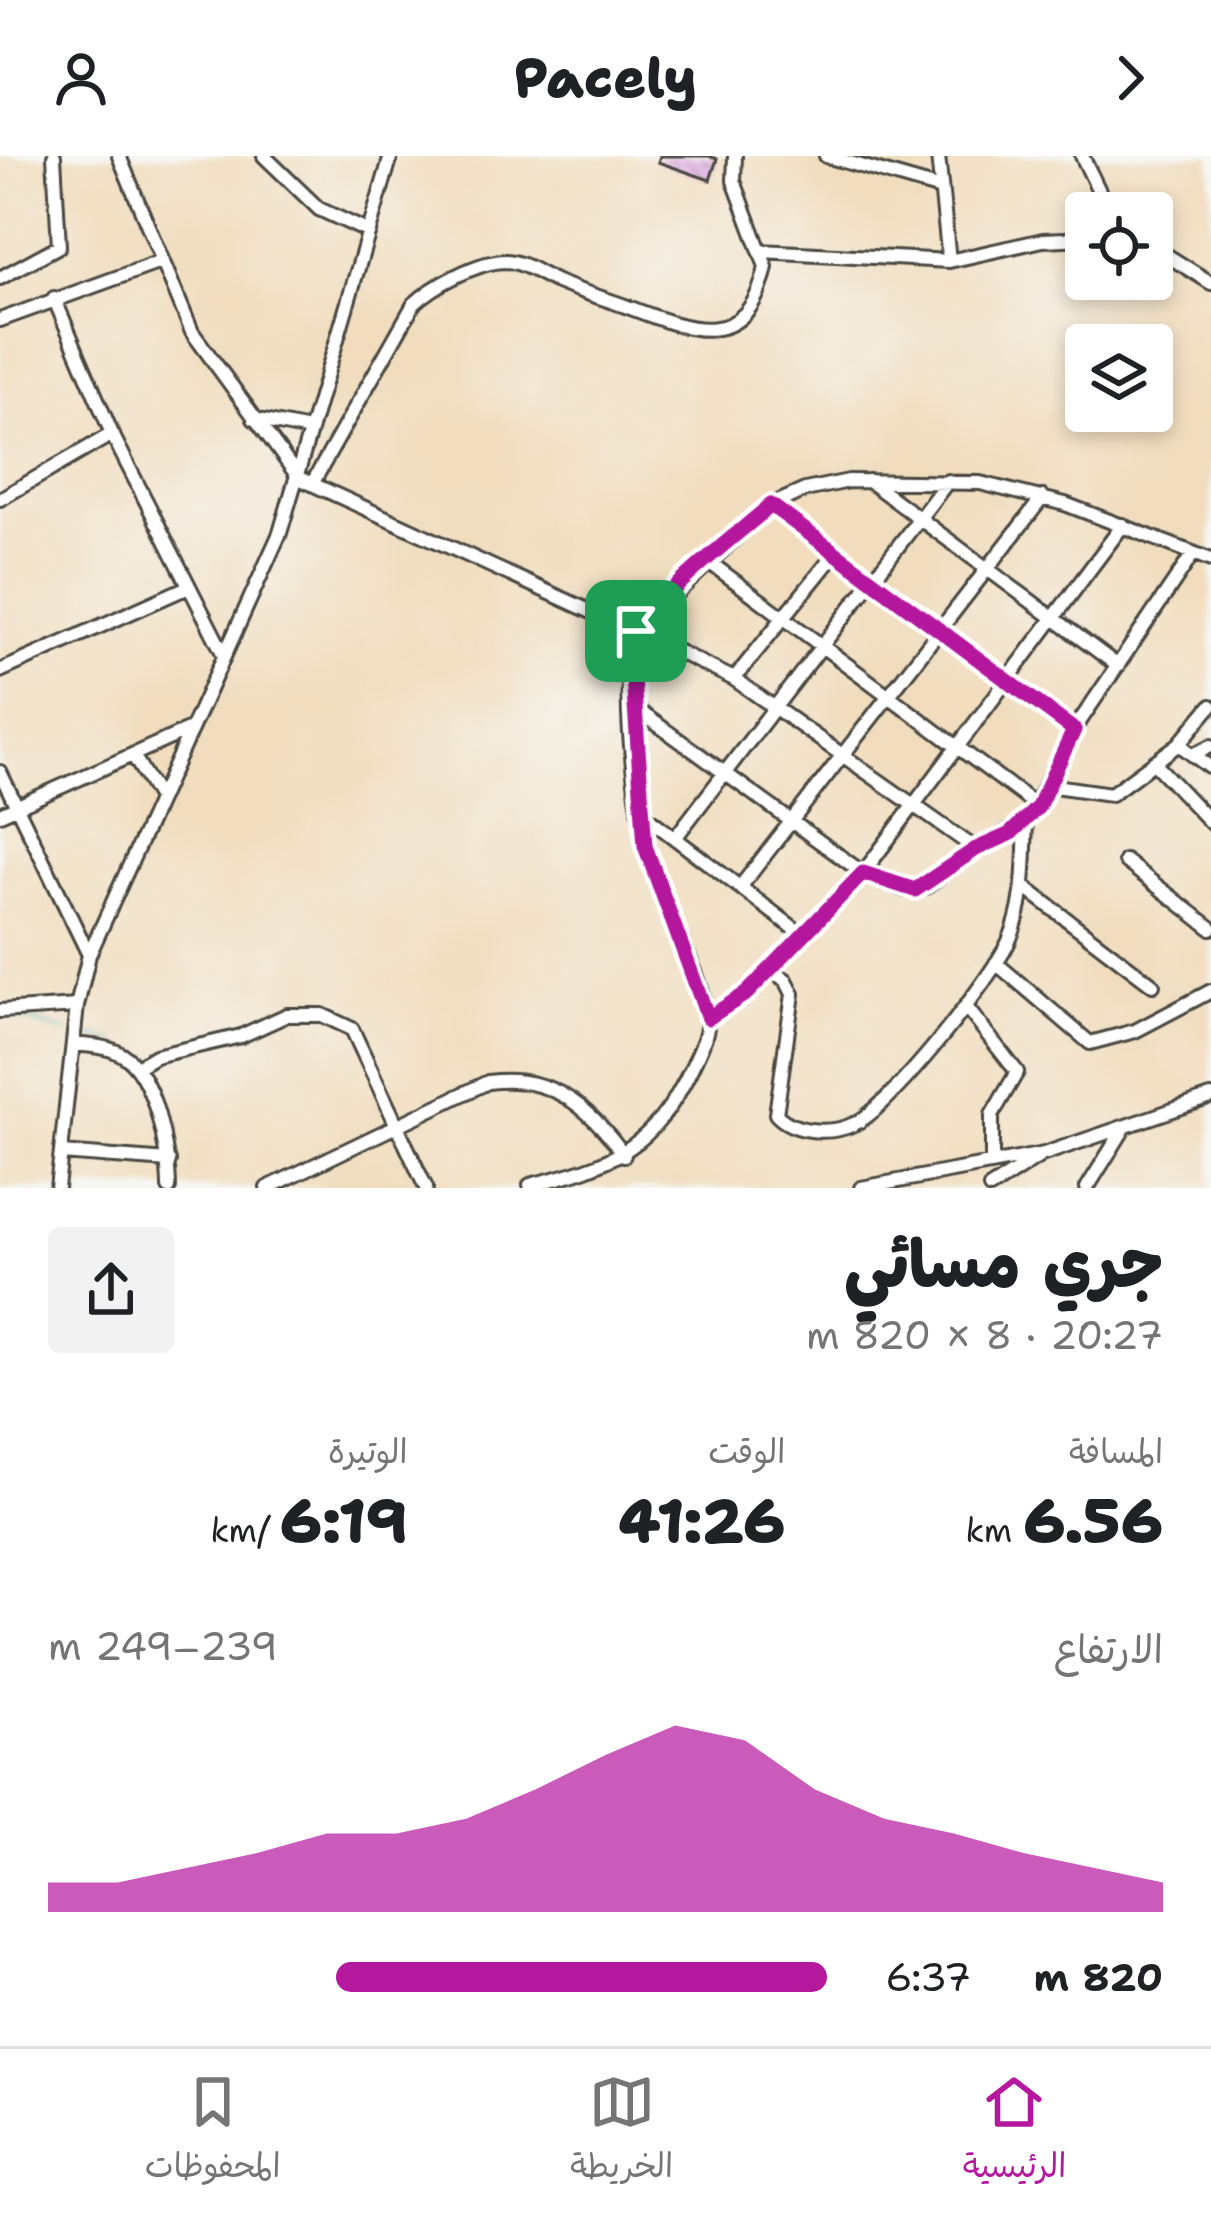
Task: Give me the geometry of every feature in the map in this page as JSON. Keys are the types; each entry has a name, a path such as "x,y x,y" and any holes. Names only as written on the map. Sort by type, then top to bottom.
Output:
{"street":[{"path":"0,278 59,246 54,156"},
{"path":"119,156 160,262 208,360 306,481 734,680 976,849"},
{"path":"264,156 319,209 369,232"},
{"path":"306,481 309,430 391,156"},
{"path":"57,1188 77,1006 88,955 306,481 376,363 427,291 507,261 666,323 718,330 732,324 756,297 766,267 734,182 735,156"},
{"path":"826,156 941,189"},
{"path":"938,156 949,261"},
{"path":"1082,156 1099,192"},
{"path":"761,250 949,261 1065,239"},
{"path":"1173,259 1211,283"},
{"path":"0,320 160,262"},
{"path":"54,298 112,434 224,653"},
{"path":"253,418 309,430"},
{"path":"0,499 112,434"},
{"path":"869,481 1118,666"},
{"path":"528,1187 589,1171 624,1155 670,1110 699,1052 708,1018 645,846 638,810 631,650 636,631 771,505 817,488 869,481 948,481 1043,497 1211,560"},
{"path":"675,838 948,481"},
{"path":"741,886 1043,497"},
{"path":"771,505 1074,730"},
{"path":"708,1018 770,970 863,873 1124,525"},
{"path":"632,706 863,873 915,890 1026,822 1038,807 1074,730 1193,554"},
{"path":"734,680 834,555"},
{"path":"709,562 1038,807"},
{"path":"0,670 188,587"},
{"path":"1047,785 1101,796 1156,765 1211,706"},
{"path":"0,814 188,730"},
{"path":"1179,744 1211,768"},
{"path":"1193,755 1211,746"},
{"path":"133,755 158,797"},
{"path":"1156,765 1211,823"},
{"path":"0,772 88,955"},
{"path":"638,810 804,936"},
{"path":"770,970 786,980 793,994 776,1114 801,1129 853,1125 966,1007 1010,939 1023,886 1026,822"},
{"path":"1125,861 1211,928"},
{"path":"1023,886 1153,985"},
{"path":"996,963 1090,1043 1135,1031 1211,991"},
{"path":"0,1010 77,1006"},
{"path":"966,1007 1017,1072 992,1115 992,1162"},
{"path":"137,1067 154,1056 241,1036 287,1015 322,1015 352,1029 426,1188"},
{"path":"73,1043 103,1047 137,1067 165,1136 169,1188"},
{"path":"273,1187 488,1082 514,1078 562,1093 584,1106 624,1155"},
{"path":"861,1188 1044,1154 1211,1097"},
{"path":"1087,1188 1123,1130"},
{"path":"61,1154 169,1161"},
{"path":"990,1188 1044,1154"}],"building":[{"path":"660,156 717,159 710,180 658,162"}],"waterway":[{"path":"13,1016 67,1032"},
{"path":"76,1034 116,1041"}],"route":[{"path":"771,505 1074,730 1038,807 1026,822 976,849 926,887 905,890 863,873 747,993 708,1018 661,894 638,810 630,669 636,631 771,505"}]}
